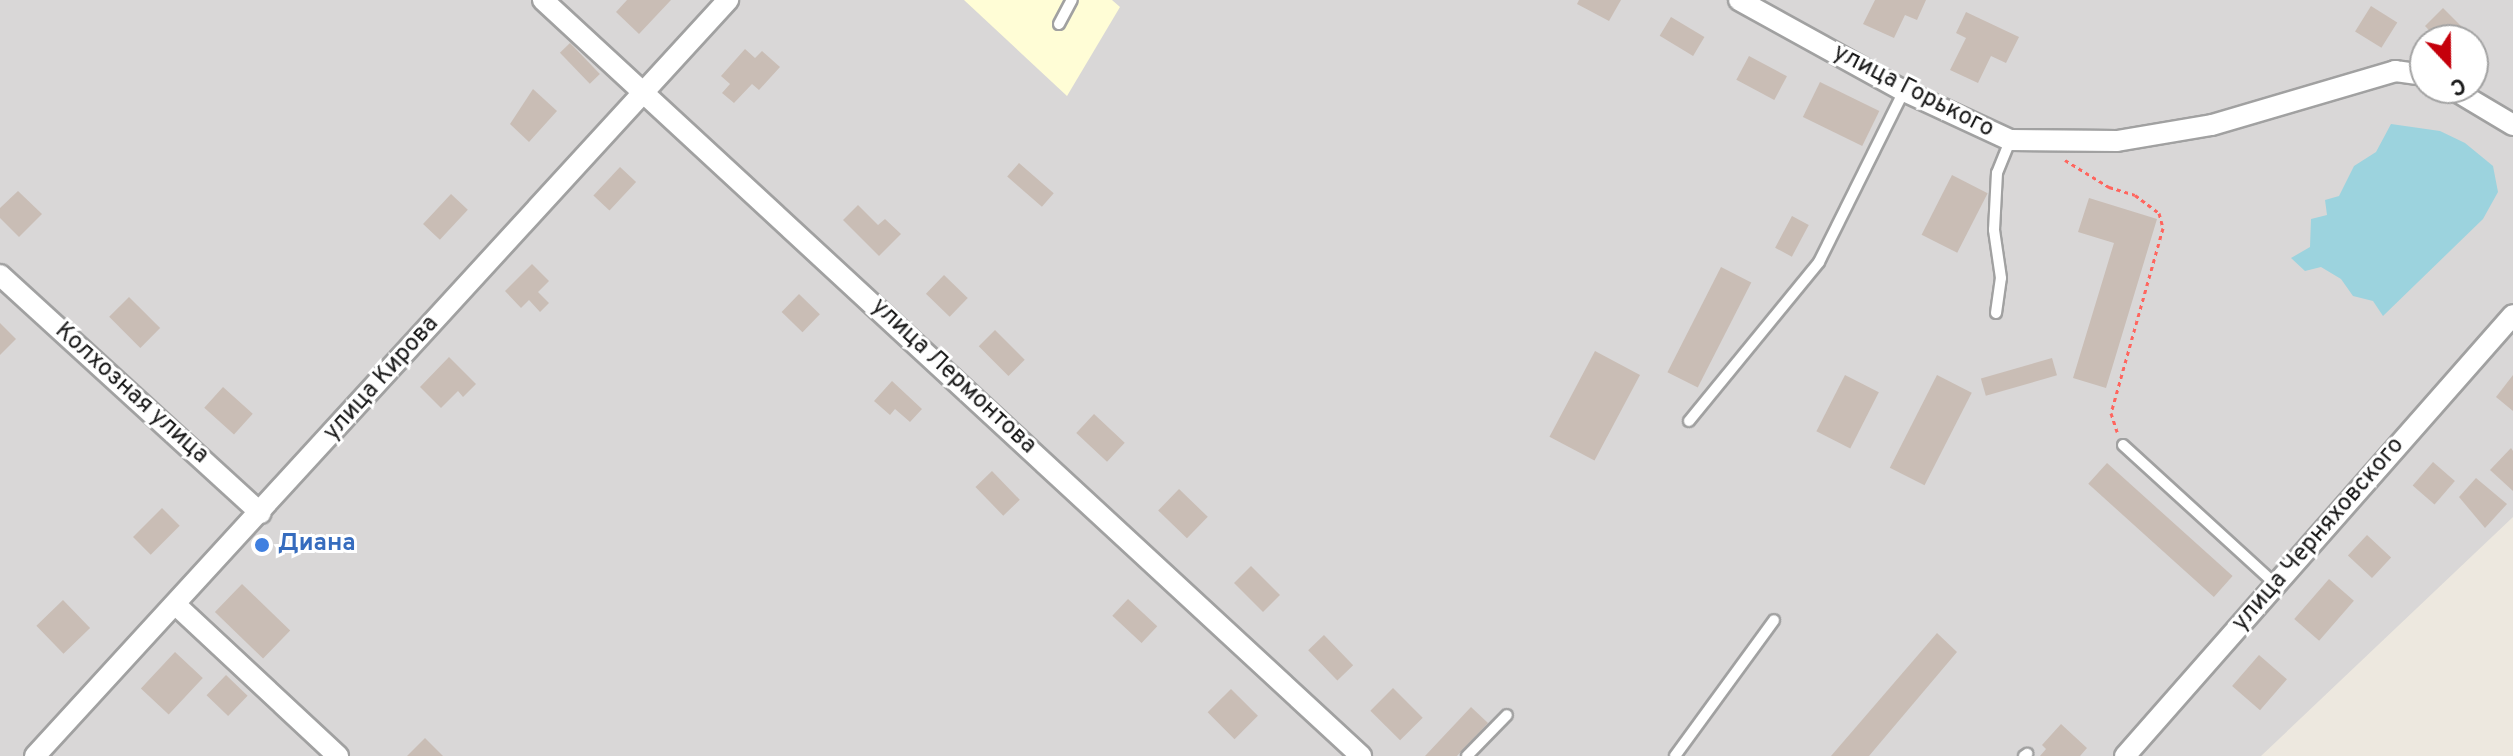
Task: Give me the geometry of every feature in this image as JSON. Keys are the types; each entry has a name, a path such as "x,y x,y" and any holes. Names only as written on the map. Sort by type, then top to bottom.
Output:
{"street":[{"name":"улица Лермонтова","path":"543,0 1361,756"},
{"name":"улица Кирова","path":"35,756 728,0"},
{"name":"улица Горького","path":"1739,0 1904,91 2010,140 2117,141 2180,131 2395,71 2409,73"},
{"path":"2478,104 2513,125"},
{"name":"Колхозная улица","path":"0,275 261,513"},
{"name":"улица Черняховского","path":"2125,756 2513,315"},
{"path":"175,604 338,756"}],"lane":[{"path":"1059,24 1072,0"},
{"path":"1689,421 1819,262 1904,91"},
{"path":"1996,313 2001,278 1994,230 1997,173 2010,140"},
{"path":"2123,445 2275,584"},
{"path":"1675,756 1774,620"},
{"path":"1467,756 1507,715"}],"path":[{"path":"2040,141 2159,213 2160,241 2111,413 2123,445"}],"shaded area":[{"path":"0,0 2513,0 2513,517 2261,756 0,756"},
{"path":"964,0 1112,0 1120,7 1067,96"}],"water":[{"path":"2391,124 2440,131 2465,143 2493,166 2498,192 2483,219 2383,316 2373,301 2353,296 2341,279 2321,267 2305,271 2291,258 2310,247 2311,219 2327,215 2325,200 2339,196 2354,166 2376,152"}],"building":[{"path":"627,0 671,0 639,34 616,12"},
{"path":"1579,0 1621,0 1609,21 1577,4"},
{"path":"1875,0 1926,0 1917,20 1905,15 1894,38 1863,24"},
{"path":"2371,6 2397,22 2381,48 2355,31"},
{"path":"2443,8 2459,24 2427,24"},
{"path":"1966,12 2019,37 2006,63 1991,56 1978,83 1950,70 1966,38 1956,33"},
{"path":"1671,17 1704,37 1693,56 1660,36"},
{"path":"570,43 600,74 590,84 560,53"},
{"path":"745,49 755,58 762,51 780,67 759,90 752,84 734,103 722,93 730,84 721,76"},
{"path":"1749,56 1787,76 1774,100 1736,80"},
{"path":"1820,82 1879,111 1862,146 1803,117"},
{"path":"533,89 557,111 529,142 510,124"},
{"path":"1019,163 1054,193 1042,207 1007,177"},
{"path":"620,167 636,182 609,211 593,196"},
{"path":"1952,175 1988,193 1957,253 1922,235"},
{"path":"18,191 42,214 19,237 0,218 0,208"},
{"path":"451,194 468,210 440,240 423,224"},
{"path":"2089,198 2157,219 2106,388 2073,378 2114,243 2078,232"},
{"path":"858,205 878,225 885,219 901,234 879,256 843,220"},
{"path":"1792,216 1809,225 1792,257 1775,248"},
{"path":"532,264 549,281 538,292 549,303 540,312 529,300 521,308 505,291"},
{"path":"1721,267 1751,282 1698,388 1667,372"},
{"path":"944,275 968,298 950,317 926,294"},
{"path":"799,294 820,314 802,332 782,312"},
{"path":"129,297 160,328 140,348 109,317"},
{"path":"0,323 16,339 0,355"},
{"path":"995,330 1025,360 1008,376 979,346"},
{"path":"1595,351 1640,375 1594,461 1549,437"},
{"path":"449,357 476,384 463,397 458,391 441,408 420,387"},
{"path":"2052,358 2057,375 1986,396 1981,378"},
{"path":"1845,375 1879,392 1850,448 1816,431"},
{"path":"1937,375 1972,393 1925,485 1890,468"},
{"path":"2513,375 2513,411 2496,397"},
{"path":"892,381 922,409 910,422 895,409 890,415 874,401"},
{"path":"223,387 253,414 234,435 204,408"},
{"path":"1094,414 1125,443 1107,462 1076,433"},
{"path":"2511,448 2513,451 2513,491 2490,470"},
{"path":"2433,462 2455,481 2435,504 2413,485"},
{"path":"2107,463 2233,576 2214,597 2088,484"},
{"path":"992,471 1020,500 1003,516 975,487"},
{"path":"2476,478 2507,504 2485,528 2459,497"},
{"path":"1179,489 1208,517 1187,538 1158,511"},
{"path":"162,508 180,526 151,555 133,537"},
{"path":"2367,535 2391,558 2372,578 2348,555"},
{"path":"1251,566 1280,595 1263,612 1234,583"},
{"path":"2329,579 2354,601 2319,641 2294,619"},
{"path":"242,584 290,631 263,659 215,612"},
{"path":"1128,599 1157,626 1142,643 1112,616"},
{"path":"63,600 90,628 63,654 36,626"},
{"path":"1937,633 1957,652 1869,756 1831,756"},
{"path":"1324,635 1353,665 1337,680 1308,650"},
{"path":"175,652 203,678 169,714 141,689"},
{"path":"2259,655 2287,679 2260,710 2232,686"},
{"path":"226,675 248,696 228,716 207,695"},
{"path":"1393,688 1423,718 1400,740 1370,711"},
{"path":"1231,689 1258,716 1235,739 1208,712"},
{"path":"1471,707 1488,723 1457,756 1425,756"},
{"path":"2061,724 2087,748 2080,756 2040,756 2046,749 2042,745"},
{"path":"425,738 443,756 407,756"}],"place":[{"name":"Диана","path":"262,545"}]}
